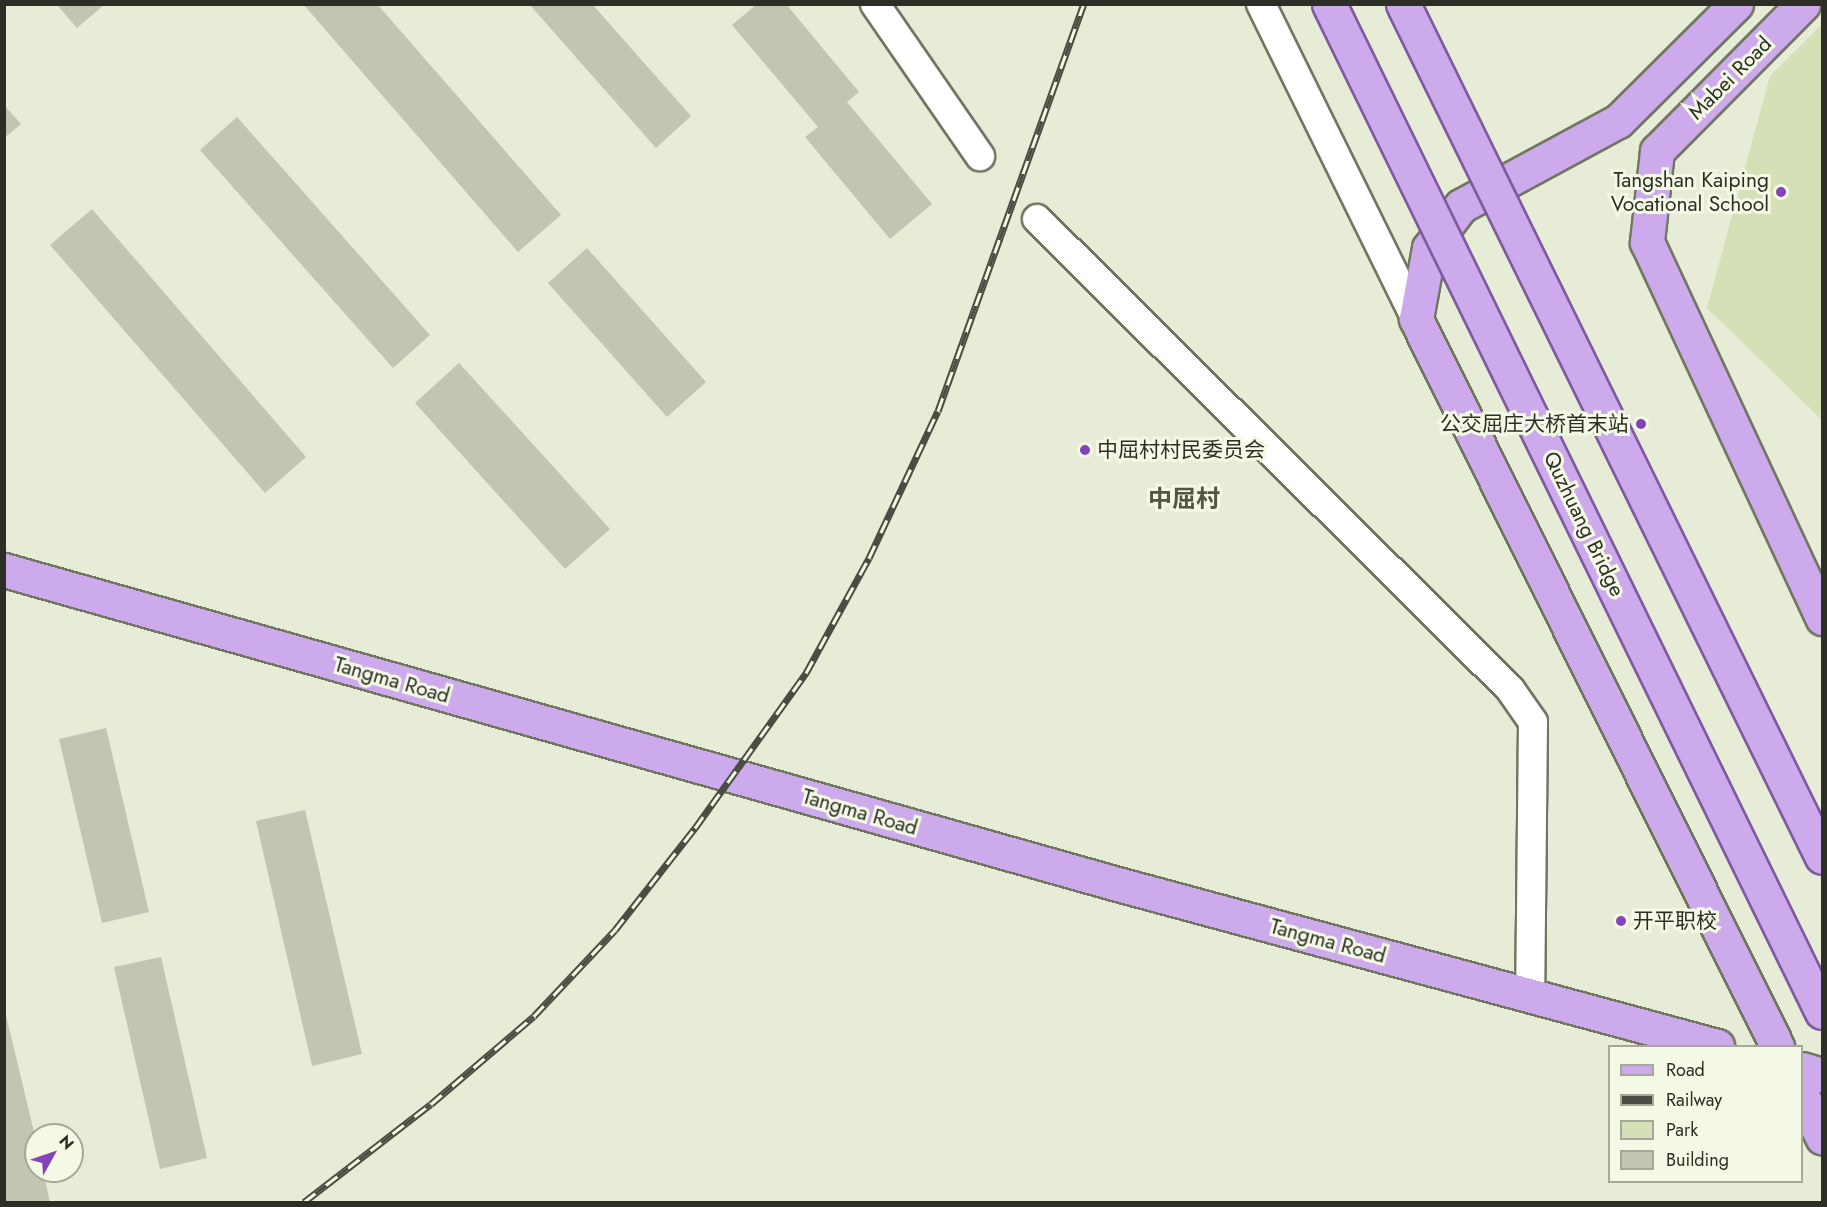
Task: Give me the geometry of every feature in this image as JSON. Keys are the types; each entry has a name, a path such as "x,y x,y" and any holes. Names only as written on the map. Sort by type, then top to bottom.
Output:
{"main road":[{"name":"Quzhuang Bridge","path":"1329,4 1822,1012"},
{"path":"1403,4 1822,857"},
{"path":"1736,4 1618,121 1461,206 1429,248 1416,319 1776,1045"},
{"name":"Mabei Road","path":"1803,4 1657,151 1647,242 1822,618"},
{"name":"Tangma Road","path":"4,570 1098,879 1710,1045"},
{"path":"1803,1069 1822,1075"},
{"path":"1803,1097 1822,1137"}],"street":[{"path":"875,4 980,156"},
{"path":"1261,4 1416,319"},
{"path":"1037,219 1510,689 1533,722 1530,996"}],"green space":[{"name":"Tangshan Kaiping Vocational School","path":"1822,24 1822,420 1707,308 1770,76"}],"building":[{"path":"303,4 377,4 561,215 518,252"},
{"path":"529,4 592,4 691,116 656,148"},
{"path":"757,4 786,4 859,92 847,102 932,204 890,239 805,137 818,127 732,25"},
{"path":"57,5 104,5 77,28"},
{"path":"4,105 21,124 4,138"},
{"path":"237,117 430,335 393,368 200,150"},
{"path":"92,209 306,457 265,493 50,245"},
{"path":"587,248 706,382 667,417 548,283"},
{"path":"459,363 610,529 565,569 415,403"},
{"path":"106,728 149,912 102,923 59,739"},
{"path":"305,810 362,1054 312,1066 256,821"},
{"path":"161,957 207,1158 160,1169 114,967"},
{"path":"4,1007 32,1123 24,1123 24,1183 46,1183 50,1202 4,1202"}],"railway":[{"path":"304,1202 431,1104 534,1016 615,930 695,828 806,673 869,558 938,411 1084,4"}],"place":[{"name":"Tangshan Kaiping Vocational School","path":"1781,192"},
{"name":"公交屈庄大桥首末站","path":"1641,424"},
{"name":"中屈村村民委员会","path":"1085,450"},
{"name":"开平职校","path":"1621,921"}],"district":[{"name":"中屈村","path":"1184,499"}]}
